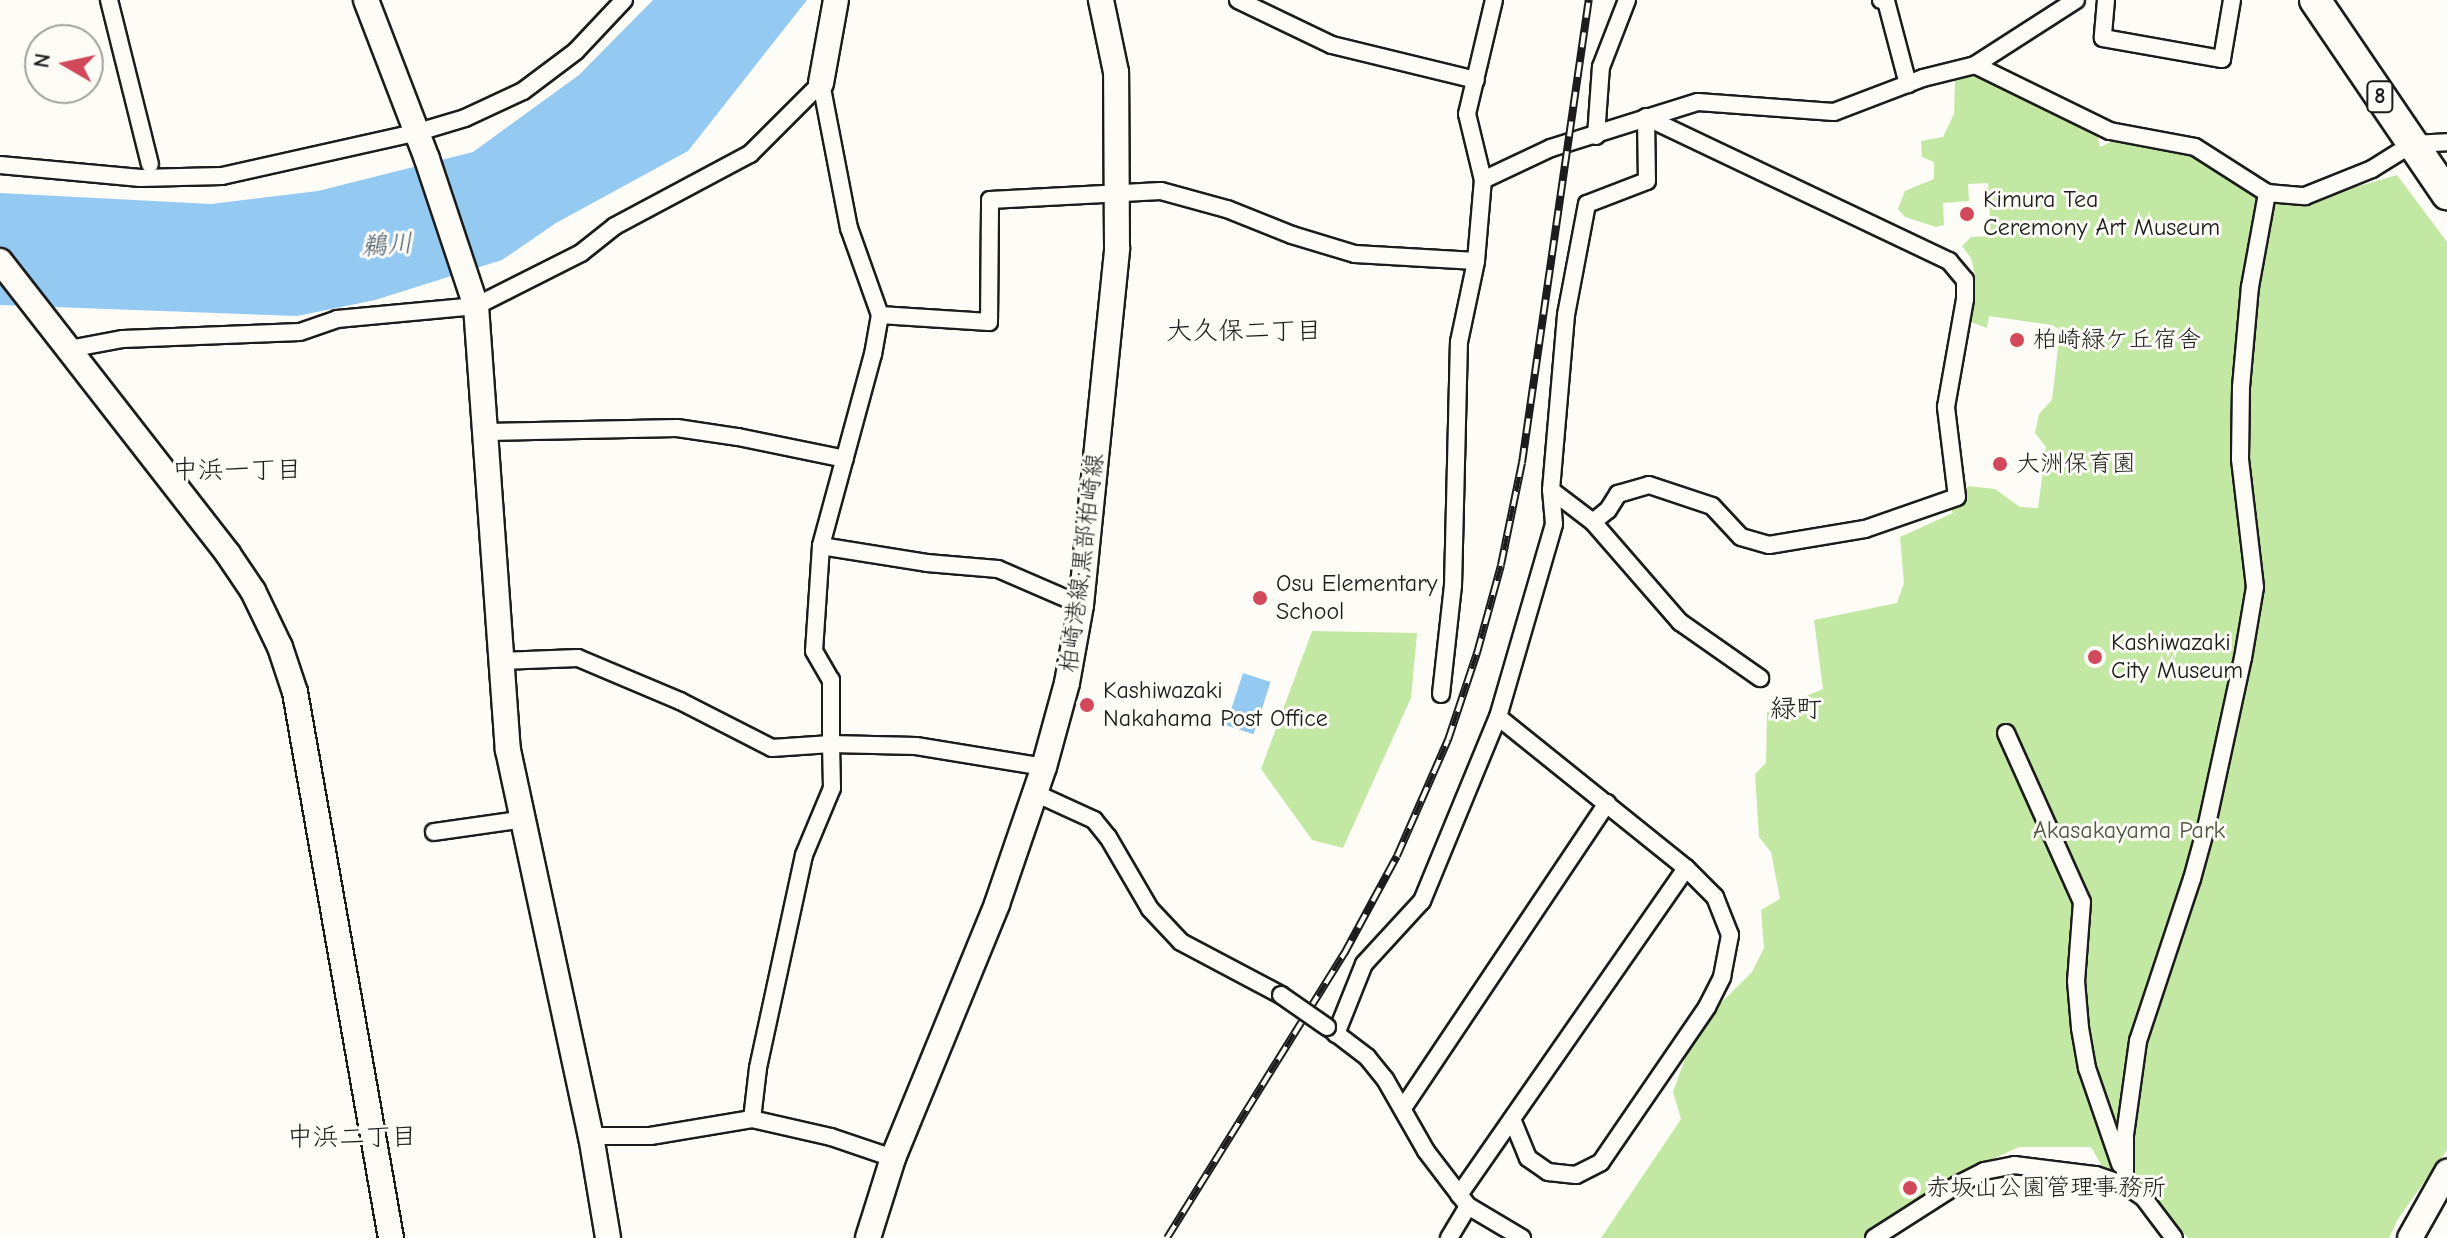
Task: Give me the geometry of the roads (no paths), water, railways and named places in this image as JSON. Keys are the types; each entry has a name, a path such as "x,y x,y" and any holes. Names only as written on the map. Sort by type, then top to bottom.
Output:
{"highway":[{"name":"8","path":"2315,0 2447,194"}],"street":[{"path":"109,0 150,164"},
{"path":"366,0 427,159 476,306 508,750 591,1136 608,1238"},
{"path":"0,165 140,178 222,176 415,133 465,118 523,91 576,51 624,0"},
{"path":"752,1119 758,1068 804,855 832,788 831,680 814,651 821,546 880,315 849,228 821,83 836,0"},
{"name":"柏崎港線;黒部柏崎線","path":"868,1238 893,1158 997,904 1044,767 1067,683 1081,605 1111,317 1117,191 1116,72 1101,0"},
{"path":"1238,0 1332,45 1476,80"},
{"path":"1441,694 1453,586 1459,342 1476,261 1483,180 1467,114 1494,0"},
{"path":"1596,136 1601,67 1627,0"},
{"path":"1881,0 1886,1 1908,84"},
{"path":"1483,180 1551,148 1698,102 1834,112 1908,84 1975,65 2076,0"},
{"path":"2106,0 2103,38 2222,59 2232,0"},
{"path":"1975,65 2110,131 2195,147 2267,193 2305,196 2372,169 2412,144 2447,142"},
{"path":"69,349 123,339 300,332 337,319 476,306 581,253 615,226 750,154 821,83"},
{"path":"1332,1030 1364,964 1422,901 1498,717 1554,524 1551,490 1566,315 1587,204 1647,181 1646,117"},
{"path":"1593,522 1608,510 1618,494 1649,485 1712,506 1741,537 1769,545 1865,529 1957,497 1946,407 1965,299 1965,280 1949,261 1646,117"},
{"path":"880,315 989,322 990,200 1161,191 1227,209 1292,235 1355,254 1476,261"},
{"path":"2125,1185 2125,1135 2138,1041 2207,824 2255,587 2240,459 2241,387 2250,287 2267,193"},
{"path":"0,261 242,574 270,624 287,665 295,692 391,1238"},
{"path":"487,432 677,428 845,459"},
{"path":"1551,490 1593,522 1680,622 1760,678"},
{"path":"821,546 927,563 998,569 1081,605"},
{"path":"501,661 578,658 680,701 772,748 831,744 916,746 1044,767"},
{"path":"1498,717 1686,868 1715,897 1730,935 1722,977 1707,1007 1601,1162 1576,1175 1548,1172 1528,1158 1512,1119"},
{"path":"2006,733 2082,902 2076,981 2080,1028 2087,1068 2125,1185"},
{"path":"1035,793 1094,820 1108,837 1150,909 1181,942 1281,995 1367,1057 1403,1108 1426,1151 1464,1201 1522,1238"},
{"path":"1403,1108 1607,803"},
{"path":"434,832 525,819"},
{"path":"1449,1238 1464,1201 1512,1119 1686,868"},
{"path":"591,1136 650,1136 752,1119 831,1137 893,1158"},
{"path":"1874,1238 1984,1171 2014,1165 2096,1175 2125,1185 2143,1197 2174,1238"},
{"path":"2410,1238 2447,1172"}],"water":[{"name":"鵜川","path":"653,0 807,0 688,151 556,223 502,260 375,300 297,316 0,305 0,193 211,204 318,191 473,152 579,75"},
{"path":"1243,673 1271,682 1254,734 1226,725"}],"railway":[{"path":"1167,1238 1344,954 1397,856 1448,740 1477,653 1501,565 1522,463 1589,0"}],"place":[{"name":"Kimura Tea Ceremony Art Museum","path":"1967,214"},
{"name":"柏崎緑ケ丘宿舎","path":"2017,340"},
{"name":"大洲保育園","path":"2000,464"},
{"name":"Osu Elementary School","path":"1260,598"},
{"name":"Kashiwazaki City Museum","path":"2095,657"},
{"name":"Kashiwazaki Nakahama Post Office","path":"1087,705"},
{"name":"赤坂山公園管理事務所","path":"1910,1188"}],"district":[{"name":"大久保二丁目","path":"1244,332"},
{"name":"中浜一丁目","path":"237,471"},
{"name":"緑町","path":"1796,710"},
{"name":"中浜二丁目","path":"352,1138"}],"park label":[{"name":"Akasakayama Park","path":"2129,831"}]}
